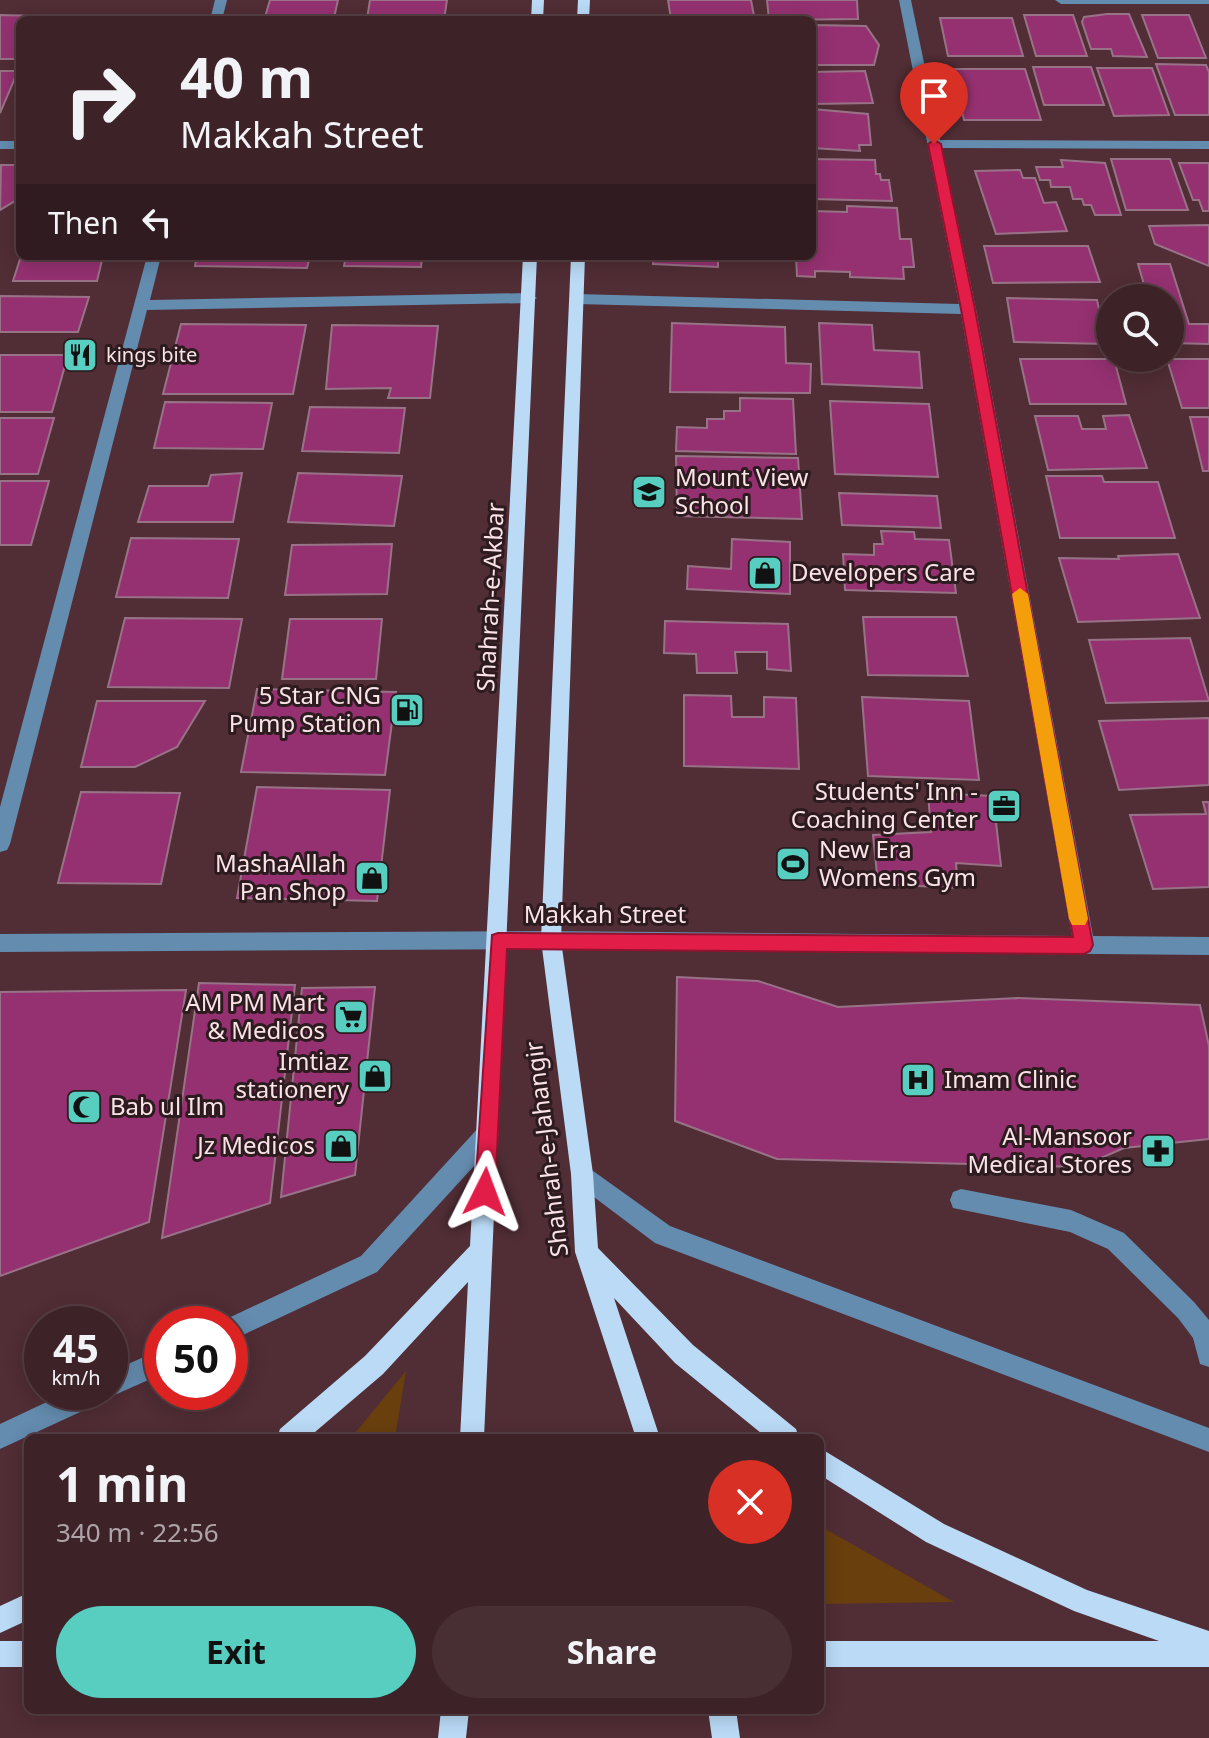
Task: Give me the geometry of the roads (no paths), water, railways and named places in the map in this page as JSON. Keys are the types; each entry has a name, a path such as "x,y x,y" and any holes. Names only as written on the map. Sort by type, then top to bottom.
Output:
{"main road":[{"name":"Shahrah-e-Akbar","path":"498,941 530,260"},
{"path":"551,940 578,260"},
{"name":"Shahrah-e-Jahangir","path":"551,940 582,1174 587,1252 647,1434"},
{"name":"Shahrah-e-Jahangir","path":"472,1434 498,941"},
{"path":"294,1434 374,1365 482,1250"},
{"path":"587,1252 684,1354 782,1434"},
{"path":"824,1463 948,1539 1083,1602 1209,1644"},
{"path":"0,1620 24,1608"},
{"path":"0,1654 24,1654"},
{"path":"824,1654 1209,1654"},
{"path":"452,1738 455,1714"},
{"path":"723,1714 726,1738"}],"street":[{"path":"905,0 968,309 1084,945"},
{"path":"1061,0 1209,0"},
{"path":"934,144 1209,145"},
{"path":"0,844 153,260"},
{"path":"141,305 529,298"},
{"path":"577,299 968,309"},
{"name":"Makkah Street","path":"0,943 551,940 1209,946"},
{"path":"248,1321 369,1264 488,1134"},
{"path":"582,1174 663,1235 1209,1440"},
{"path":"961,1200 1071,1221 1116,1241 1186,1310 1203,1332 1209,1355"},
{"path":"0,1437 57,1410"}],"place":[{"name":"kings bite","path":"80,355"},
{"name":"Mount View School","path":"649,492"},
{"name":"Developers Care","path":"765,573"},
{"name":"5 Star CNG Pump Station","path":"407,710"},
{"name":"Students' Inn - Coaching Center","path":"1004,806"},
{"name":"New Era Womens Gym","path":"793,864"},
{"name":"MashaAllah Pan Shop","path":"372,878"},
{"name":"AM PM Mart & Medicos","path":"351,1017"},
{"name":"Imtiaz stationery","path":"375,1076"},
{"name":"Imam Clinic","path":"918,1080"},
{"name":"Bab ul Ilm","path":"84,1107"},
{"name":"Jz Medicos","path":"341,1146"},
{"name":"Al-Mansoor Medical Stores","path":"1158,1151"}]}
